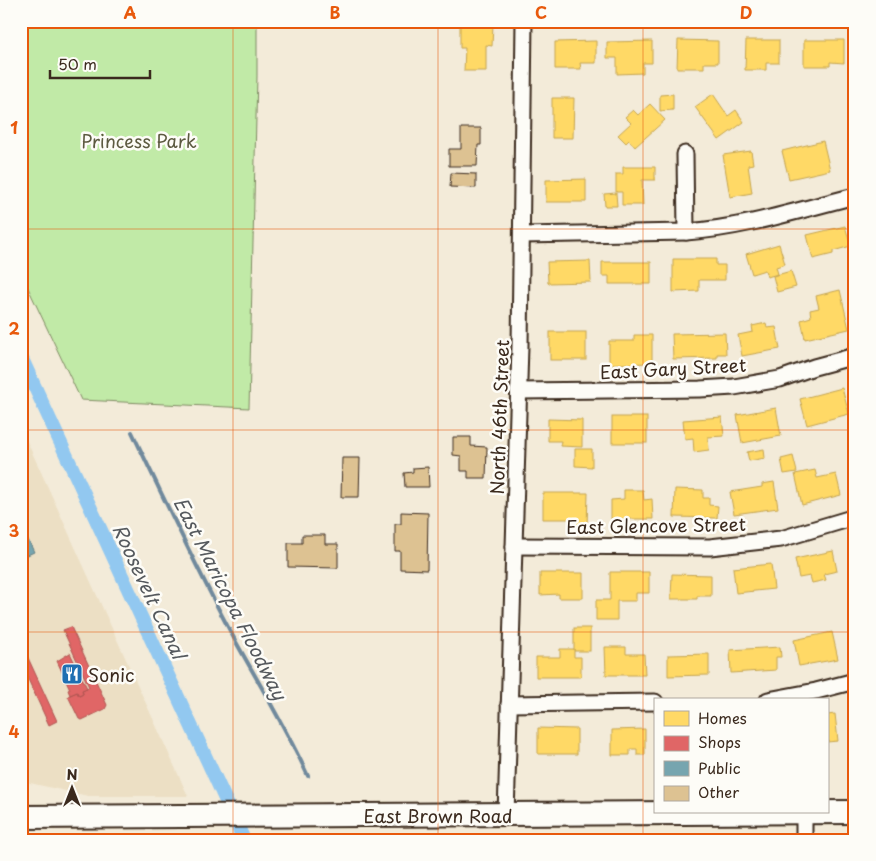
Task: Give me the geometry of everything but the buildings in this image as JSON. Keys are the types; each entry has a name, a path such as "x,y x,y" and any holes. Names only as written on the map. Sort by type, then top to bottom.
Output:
{"main road":[{"name":"East Brown Road","path":"828,812 855,812"},
{"name":"East Brown Road","path":"21,817 654,813"}],"street":[{"name":"North 46th Street","path":"506,814 522,235 524,21"},
{"path":"685,154 686,232"},
{"path":"522,235 712,230 743,225 855,196"},
{"name":"East Gary Street","path":"518,391 734,387 780,379 814,367 855,356"},
{"name":"East Glencove Street","path":"514,546 710,547 780,539 855,517"},
{"path":"779,698 855,681"},
{"path":"510,704 654,702"},
{"path":"804,814 804,840"}],"shaded area":[{"path":"21,428 188,796 88,796 21,781"}],"green space":[{"name":"Princess Park","path":"21,21 257,21 249,408 81,400 21,273"}],"waterway":[{"name":"Roosevelt Canal","path":"21,357 244,840"},
{"name":"East Maricopa Floodway","path":"132,432 209,590 283,725 308,776"}],"place":[{"name":"Sonic","path":"72,674"}]}
